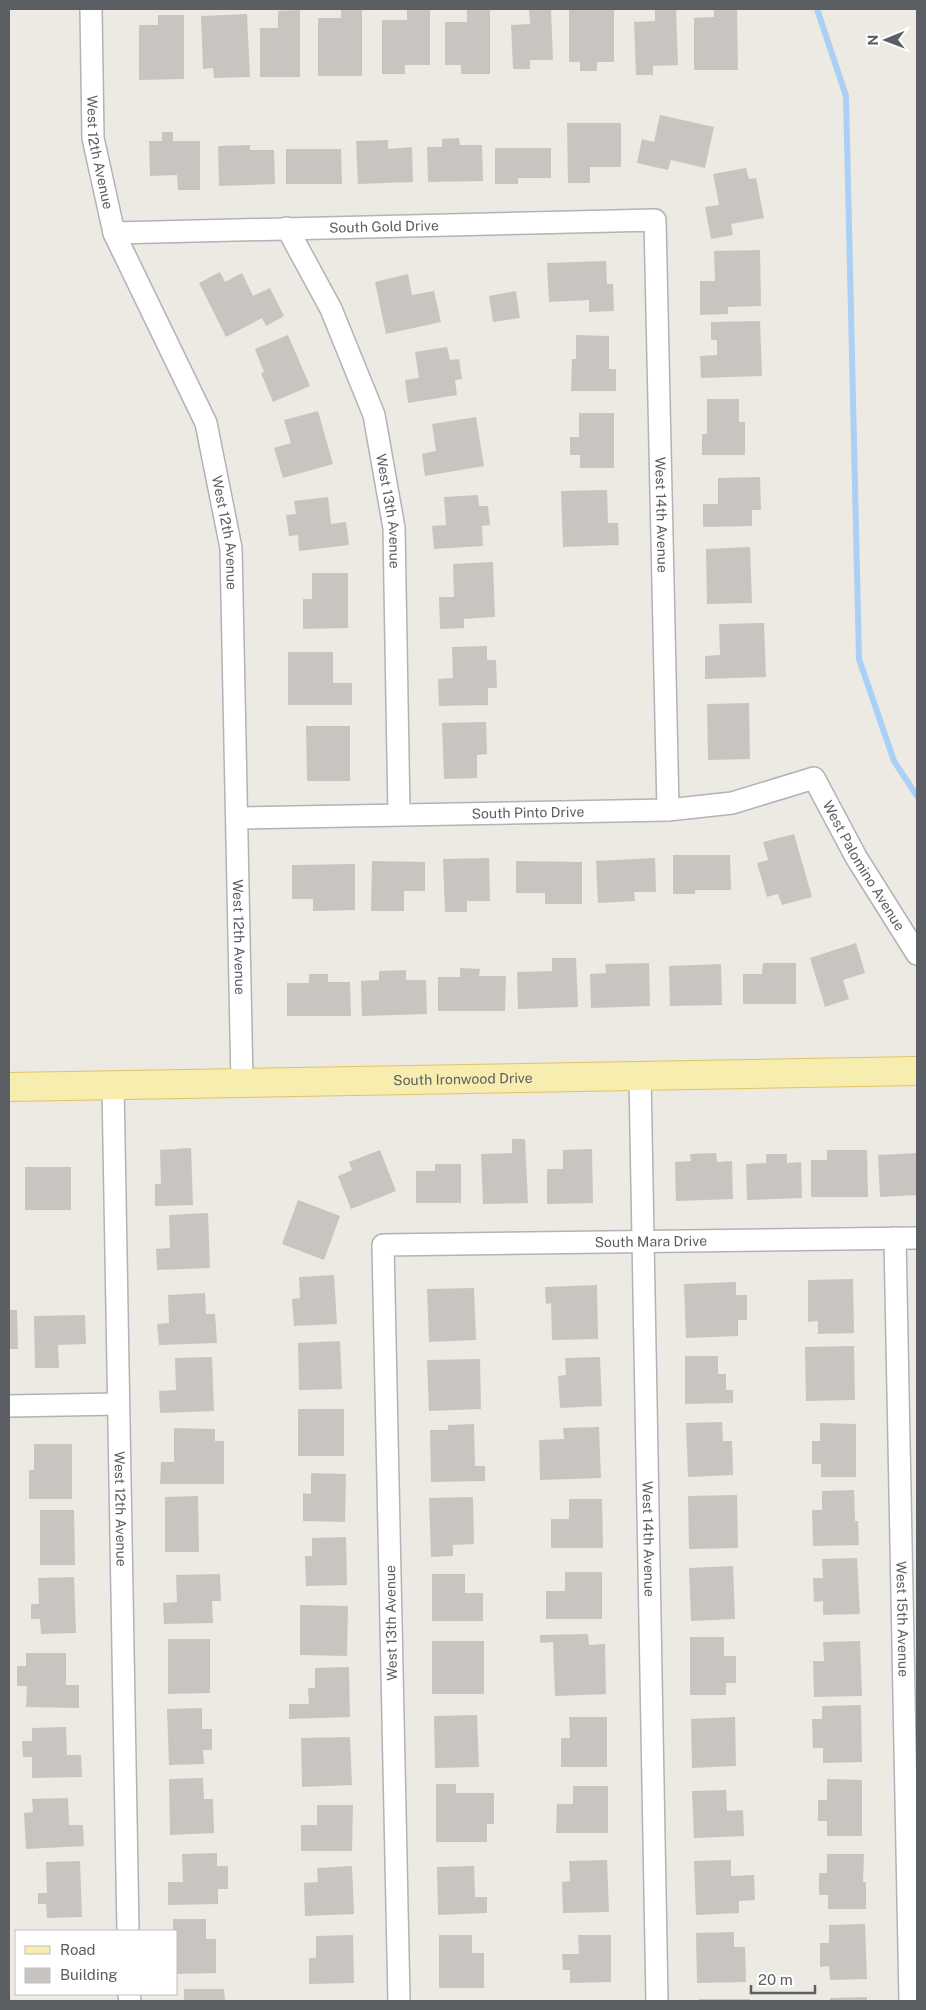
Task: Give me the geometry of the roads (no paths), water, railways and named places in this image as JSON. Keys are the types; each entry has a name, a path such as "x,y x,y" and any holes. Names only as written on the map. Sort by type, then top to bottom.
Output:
{"main road":[{"name":"South Ironwood Drive","path":"9,1087 917,1071"}],"street":[{"name":"West 12th Avenue","path":"91,9 93,138 114,233 206,423 231,548 242,1082"},
{"name":"South Gold Drive","path":"114,233 655,220"},
{"name":"West 14th Avenue","path":"655,220 668,810"},
{"name":"West 13th Avenue","path":"287,228 331,309 374,415 394,528 399,814"},
{"name":"South Pinto Drive","path":"238,818 668,810 732,803 814,778"},
{"name":"West Palomino Avenue","path":"814,778 856,857 917,954"},
{"name":"West 14th Avenue","path":"640,1075 657,2001"},
{"name":"West 12th Avenue","path":"113,1085 128,1930"},
{"name":"West 15th Avenue","path":"895,1238 910,2001"},
{"name":"South Mara Drive","path":"383,1245 917,1238"},
{"name":"West 13th Avenue","path":"383,1245 399,2001"},
{"path":"9,1406 118,1404"}],"waterway":[{"path":"817,9 846,96 859,659 894,761 917,796"}]}
